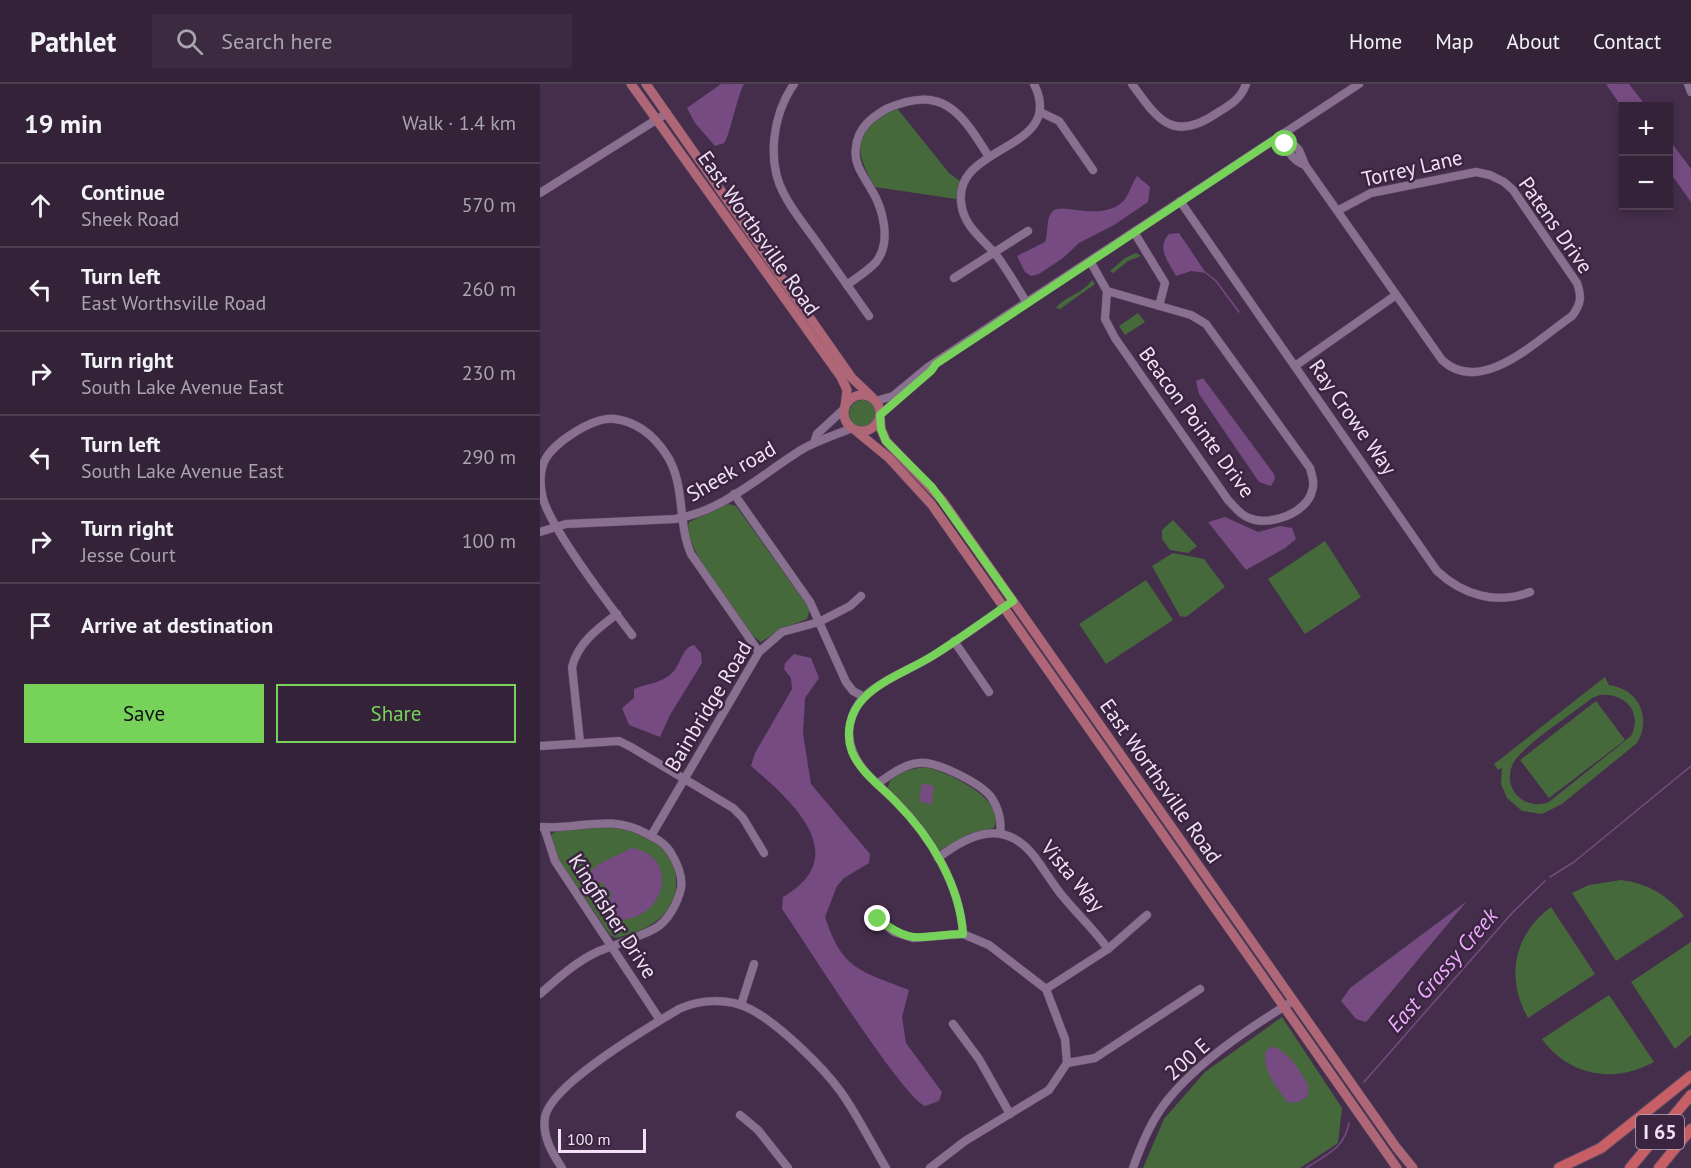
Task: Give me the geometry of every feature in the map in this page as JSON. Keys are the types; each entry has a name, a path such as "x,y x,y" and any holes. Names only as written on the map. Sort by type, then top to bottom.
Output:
{"highway":[{"path":"1559,1168 1601,1148 1691,1076"},
{"name":"I 65","path":"1630,1168 1691,1095"},
{"name":"I 65","path":"1659,1168 1691,1129"}],"main road":[{"name":"East Worthsville Road","path":"631,84 841,377 847,390 845,408"},
{"name":"East Worthsville Road","path":"646,84 852,378 874,399"},
{"path":"856,396 874,399 880,416 871,430 853,429 844,418 845,408 856,396"},
{"name":"East Worthsville Road","path":"880,416 881,429 886,441 932,487 1413,1168"},
{"name":"East Worthsville Road","path":"853,429 869,439 921,491 1397,1168"}],"street":[{"path":"794,84 782,104 776,128 774,151 778,180 793,209 869,316"},
{"path":"1027,303 995,254 968,223 961,206 962,188 967,176 976,165 1029,132 1040,112 1039,98 1034,84"},
{"path":"1132,84 1156,117 1169,124 1185,128 1198,126 1234,103 1246,84"},
{"path":"874,399 893,396 1027,303 1359,84"},
{"path":"1688,84 1691,92"},
{"path":"847,285 879,258 884,233 881,207 856,159 857,139 870,119 910,95 921,93 938,96 958,110 989,157"},
{"path":"1040,112 1059,121 1093,170"},
{"path":"540,193 667,113"},
{"path":"1283,134 1285,144 1293,157 1305,165 1396,295 1295,366"},
{"name":"Torrey Lane","path":"1337,211 1371,193 1476,172 1497,178"},
{"name":"Patens Drive","path":"1396,295 1442,360 1453,370 1464,374 1489,371 1501,365 1572,316 1579,306 1581,295 1570,273 1513,190 1497,178"},
{"name":"Ray Crowe Way","path":"1180,201 1437,571 1462,589 1477,596 1507,598 1530,592"},
{"path":"954,278 1028,231"},
{"path":"1134,232 1165,283 1159,306"},
{"path":"1090,261 1107,291"},
{"name":"Beacon Pointe Drive","path":"1107,291 1191,315 1206,324 1300,452 1314,480 1312,494 1290,514 1277,520 1250,519 1228,500 1114,338 1105,319 1107,291"},
{"path":"880,416 936,364"},
{"name":"Sheek road","path":"814,443 817,434 845,408"},
{"path":"632,635 556,526 543,504 540,481 545,461 561,442 574,433 606,419 633,424 653,437 677,474 685,540 691,554 759,652"},
{"name":"Sheek road","path":"540,532 556,526 682,518 712,508 814,443 853,429"},
{"path":"734,494 810,602 846,682 853,691 864,697"},
{"name":"Bainbridge Road","path":"651,836 759,652 782,632 819,622 850,606 861,596"},
{"path":"963,934 960,904 953,882 900,805 859,764 850,743 848,730 852,717 864,697 1013,601"},
{"path":"579,742 572,667 575,657 589,637 617,614"},
{"path":"954,641 989,692"},
{"path":"540,746 619,741 733,808 743,818 764,853"},
{"path":"877,784 907,766 933,763 951,771 991,797 1000,816 1000,833 964,839 938,858"},
{"path":"540,994 582,960 654,929 666,919 677,902 681,885 678,865 662,841 620,822 542,827"},
{"name":"Kingfisher Drive","path":"542,827 555,861 660,1020"},
{"name":"Vista Way","path":"1000,833 1029,850 1060,893 1108,949"},
{"path":"1046,989 1108,949 1147,915"},
{"path":"878,919 894,932 913,938 963,934 989,945 1046,989 1065,1039 1066,1063 1049,1090 965,1141 930,1168"},
{"path":"741,1005 754,964"},
{"path":"1066,1063 1095,1058 1200,989"},
{"name":"200 E","path":"1133,1168 1143,1140 1166,1102 1201,1066 1293,1000"},
{"path":"562,1168 552,1155 546,1137 545,1116 561,1091 609,1053 660,1020 688,1005 716,1001 752,1009 790,1039 841,1092 886,1168"},
{"path":"953,1024 979,1059 1010,1114"},
{"path":"740,1115 758,1130 788,1168"}],"green space":[{"path":"896,107 949,173 960,181 956,199 875,187 862,160 861,141 872,124"},
{"path":"1136,253 1141,256 1128,261 1113,273 1110,271 1125,258"},
{"path":"1092,280 1095,284 1060,309 1056,308 1084,289"},
{"path":"1138,313 1145,322 1125,335 1119,326"},
{"path":"863,400 873,404 877,414 873,424 863,428 853,424 849,414 853,404"},
{"path":"728,504 736,506 810,609 807,619 780,630 761,642 753,636 712,580 693,546 689,532 689,522"},
{"path":"1173,520 1197,546 1188,553 1170,550 1162,539 1162,530"},
{"path":"1325,541 1361,597 1305,634 1268,579"},
{"path":"1173,553 1204,559 1225,587 1186,617 1180,616 1152,566"},
{"path":"1146,580 1173,620 1106,664 1079,624"},
{"path":"1605,677 1609,685 1628,692 1640,706 1643,724 1637,743 1562,804 1542,814 1522,811 1507,798 1501,784 1502,768 1498,770 1494,764","holes":["1609,695 1624,701 1633,712 1635,719 1631,736 1549,802 1533,804 1519,797 1511,784 1510,773 1513,763 1522,752 1592,698"]},
{"path":"1596,701 1625,740 1549,798 1520,760"},
{"path":"925,767 947,774 973,788 984,797 992,807 996,818 994,828 968,834 937,851 888,788 897,775"},
{"path":"607,826 632,831 655,842 671,860 675,871 675,894 670,907 664,914 645,928 616,938 610,935 557,857 550,837 558,831"},
{"path":"1621,880 1640,884 1656,891 1684,916 1616,961 1572,893 1589,885"},
{"path":"1551,907 1595,974 1528,1018 1517,988 1515,972 1517,958 1521,943 1529,930"},
{"path":"1691,942 1691,1035 1675,1049 1631,982"},
{"path":"1609,995 1654,1062 1623,1073 1593,1073 1565,1061 1542,1039"},
{"path":"1282,1017 1342,1108 1338,1143 1300,1168 1143,1168 1164,1119 1205,1072"}],"shaded area":[{"path":"721,84 744,84 726,140 715,146 695,123 687,108"},
{"path":"1606,84 1629,84 1643,102 1619,102"},
{"path":"1673,145 1691,169 1691,202 1673,177"},
{"path":"1137,176 1150,187 1148,202 1114,225 1079,243 1063,258 1039,274 1031,276 1025,272 1017,256 1045,242 1049,218 1053,211 1064,208 1091,211 1111,209 1126,198"},
{"path":"1179,233 1206,273 1191,271 1176,276 1167,260 1163,244 1169,234"},
{"path":"1203,378 1274,474 1275,479 1271,486 1259,482 1199,394 1196,381"},
{"path":"1225,517 1258,532 1280,526 1292,528 1296,539 1285,548 1246,570 1208,522"},
{"path":"694,645 701,653 702,663 670,715 660,737 629,725 622,708 634,698 634,689 660,681 669,675 674,671 687,649"},
{"path":"794,654 811,658 819,678 805,698 803,734 811,784 870,854 869,863 844,878 837,886 825,917 839,948 855,966 866,973 909,990 902,1017 906,1043 942,1092 939,1101 925,1106 913,1096 875,1048 782,909 783,897 804,881 814,864 815,847 809,829 798,812 751,766 755,753 792,689 791,678 784,669 785,663"},
{"path":"922,783 934,786 931,805 919,801"},
{"path":"632,848 646,853 656,861 661,872 662,884 651,907 639,915 623,920 609,905 611,892 609,890 604,893 600,890 606,885 590,879 588,873 599,864"},
{"path":"1467,901 1366,1022 1356,1019 1341,1001 1350,988"},
{"path":"1273,1046 1290,1058 1309,1086 1307,1097 1298,1102 1289,1103 1268,1072 1266,1051"}],"waterway":[{"path":"1205,272 1216,281 1239,312"},
{"name":"East Grassy Creek","path":"1550,877 1574,862 1691,766"},
{"name":"East Grassy Creek","path":"1364,1082 1513,912 1545,881"},
{"name":"East Grassy Creek","path":"1306,1168 1339,1145 1347,1132 1349,1123"}],"route":[{"path":"878,919 894,932 913,938 963,934 960,904 953,882 900,805 867,774 853,753 848,730 852,717 860,702 867,695 934,655 1013,601 932,487 886,441 881,429 880,415 931,371 936,364 1283,134 1285,144"}]}
